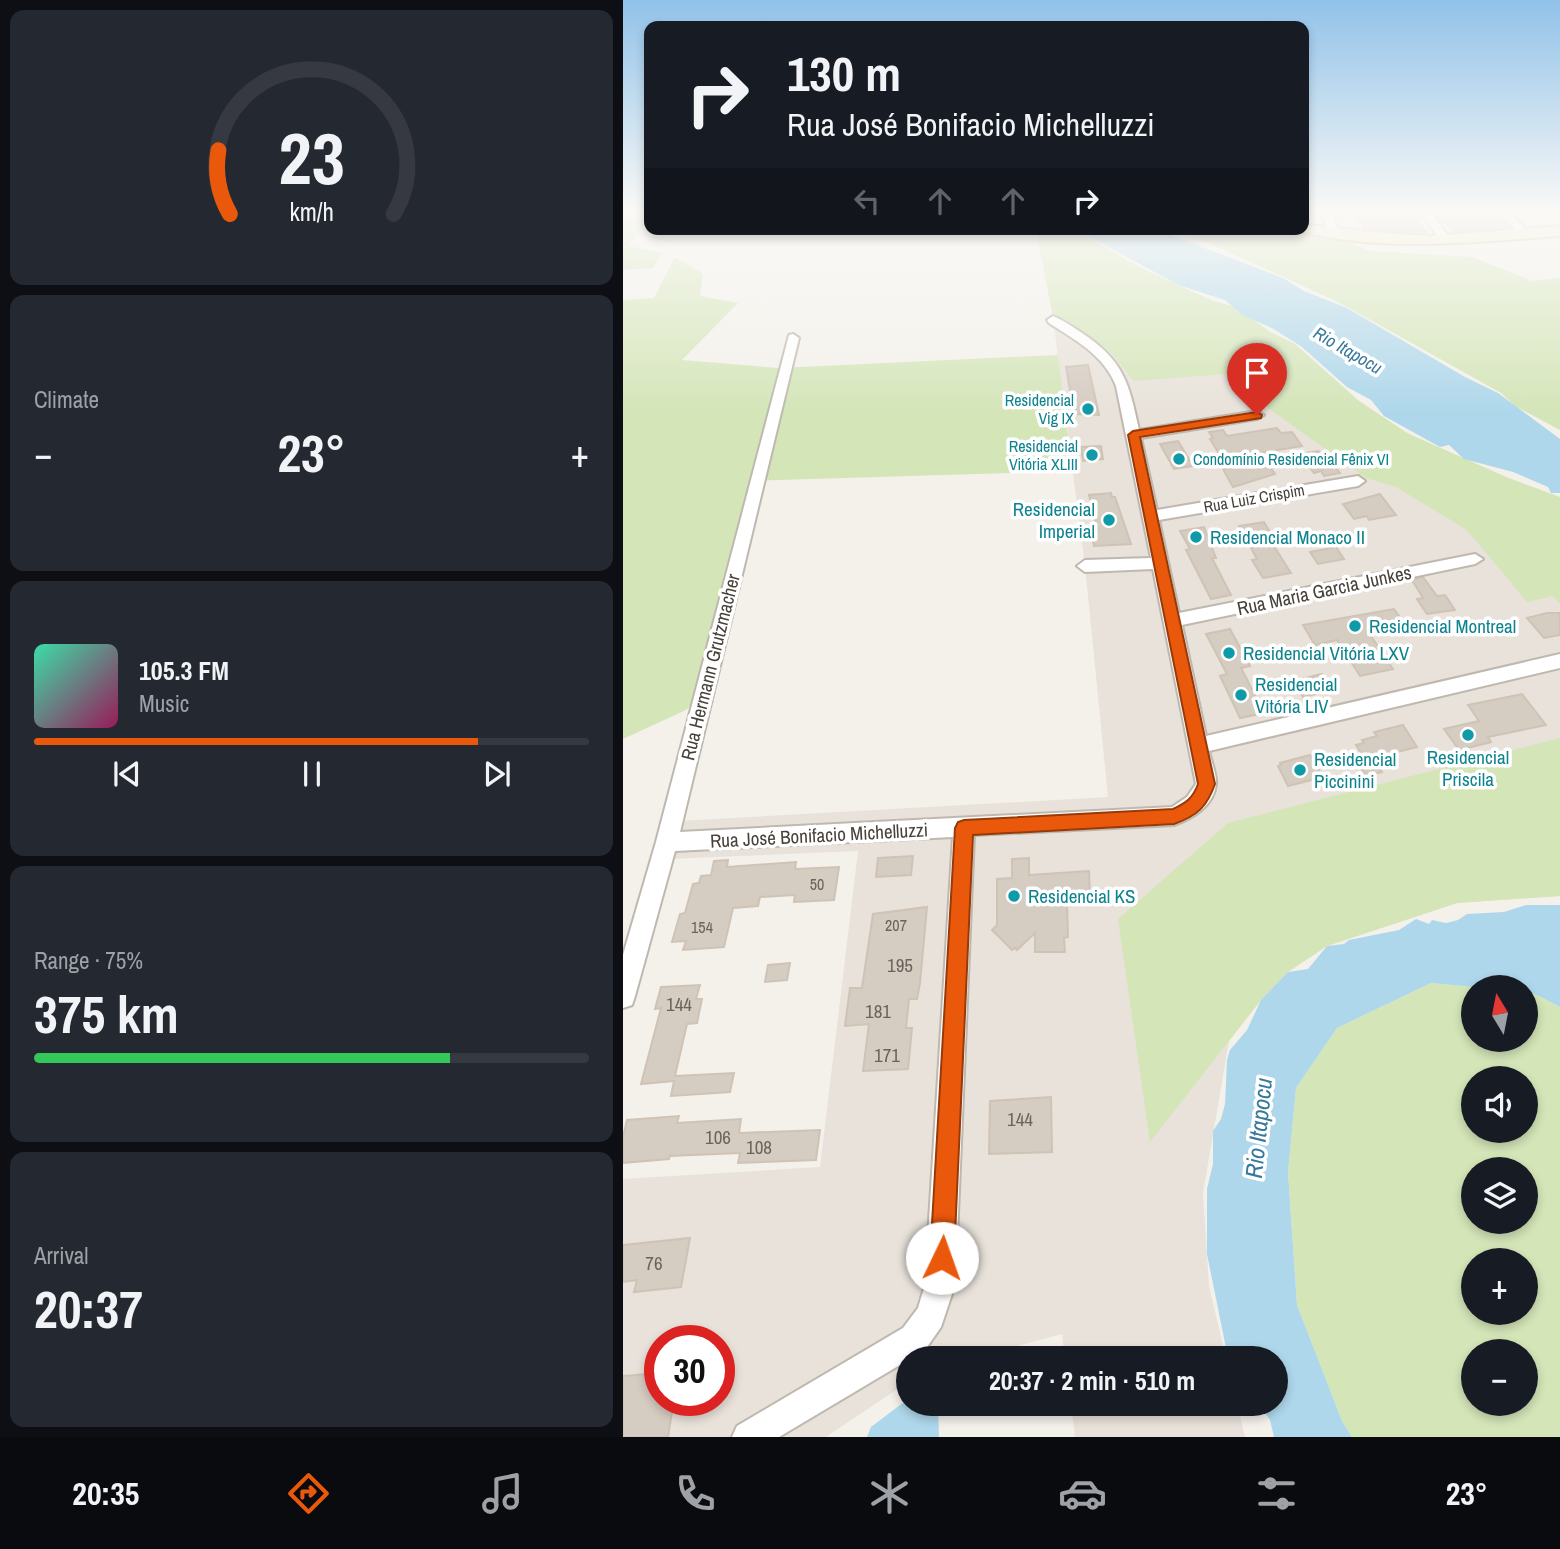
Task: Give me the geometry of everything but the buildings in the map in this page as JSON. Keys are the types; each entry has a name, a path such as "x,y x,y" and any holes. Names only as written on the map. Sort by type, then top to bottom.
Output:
{"street":[{"path":"1053,320 1103,354 1115,367 1123,386 1206,784"},
{"name":"Rua Hermann Grutzmacher","path":"623,996 667,842 793,338"},
{"path":"1133,435 1257,415"},
{"name":"Rua Luiz Crispim","path":"1151,516 1358,481"},
{"name":"Rua Maria Garcia Junkes","path":"1172,621 1475,559"},
{"path":"1085,566 1160,563"},
{"path":"1198,746 1560,661"},
{"name":"Rua José Bonifacio Michelluzzi","path":"667,842 1174,816 1192,808 1202,798 1206,784"},
{"path":"748,1437 887,1357 914,1339 930,1316 940,1285 964,828"}],"shaded area":[{"path":"1046,280 1167,280 1213,301 1236,307 1270,332 1295,344 1359,401 1410,435 1506,477 1560,497 1560,896 1457,903 1327,946 1288,972 1261,1000 1229,1041 1203,1193 1209,1286 1223,1346 1064,1346 1062,1334 1017,1346 896,1346 896,1390 826,1437 623,1437 623,1179 820,1167 858,851 668,859 678,821 1108,797 1085,566"},
{"path":"1072,1416 1240,1416 1245,1437 1075,1437"}],"green space":[{"path":"663,280 702,280 700,296 738,303 682,360 778,368 1058,355 1072,471 749,481 703,693 686,710 623,739 623,300 654,298"},
{"path":"1046,280 1167,280 1213,301 1236,307 1270,332 1295,344 1359,401 1407,433 1506,477 1560,497 1560,604 1553,596 1527,602 1467,530 1396,487 1366,478 1264,405 1238,373 1134,381 1110,352 1052,312"},
{"path":"1290,280 1560,280 1560,430 1515,406 1501,393 1340,303"},
{"path":"1560,738 1560,896 1457,903 1327,946 1288,972 1261,1000 1150,1142 1118,919 1228,823"},
{"path":"1431,983 1461,986 1461,1052 1538,1052 1538,996 1560,1007 1560,1437 1352,1437 1342,1421 1297,1305 1288,1172 1296,1088 1337,1028"}],"water":[{"name":"Rio Itapocu","path":"1169,280 1286,280 1304,291 1347,308 1465,377 1498,393 1560,439 1560,493 1551,493 1548,487 1513,472 1464,459 1449,445 1440,447 1384,416 1371,400 1347,387 1302,347 1272,328 1242,315 1225,300"},
{"name":"Rio Itapocu","path":"1526,905 1560,905 1560,1007 1538,996 1538,975 1461,975 1461,986 1431,983 1337,1028 1296,1088 1288,1172 1297,1305 1342,1421 1352,1437 1274,1437 1267,1416 1288,1416 1288,1346 1226,1346 1207,1254 1207,1189 1213,1164 1213,1131 1221,1119 1225,1104 1230,1050 1247,1030 1261,1000 1288,972 1308,969 1327,946 1399,930 1416,919 1429,924 1432,920 1446,923 1467,914 1504,912"},
{"path":"896,1408 896,1416 938,1416 939,1437 867,1437 871,1427"}],"place":[{"name":"Residencial Vig IX","path":"1088,409"},
{"name":"Residencial Vitória XLIII","path":"1092,455"},
{"name":"Condomínio Residencial Fênix VI","path":"1179,459"},
{"name":"Residencial Imperial","path":"1109,520"},
{"name":"Residencial Monaco II","path":"1196,537"},
{"name":"Residencial Montreal","path":"1355,626"},
{"name":"Residencial Vitória LXV","path":"1229,653"},
{"name":"Residencial Vitória LIV","path":"1241,695"},
{"name":"Residencial Priscila","path":"1468,735"},
{"name":"Residencial Piccinini","path":"1300,770"},
{"name":"Residencial KS","path":"1014,896"}],"route":[{"path":"942,1258 964,828 1174,816 1192,808 1202,798 1206,784 1133,435 1257,415"}]}
